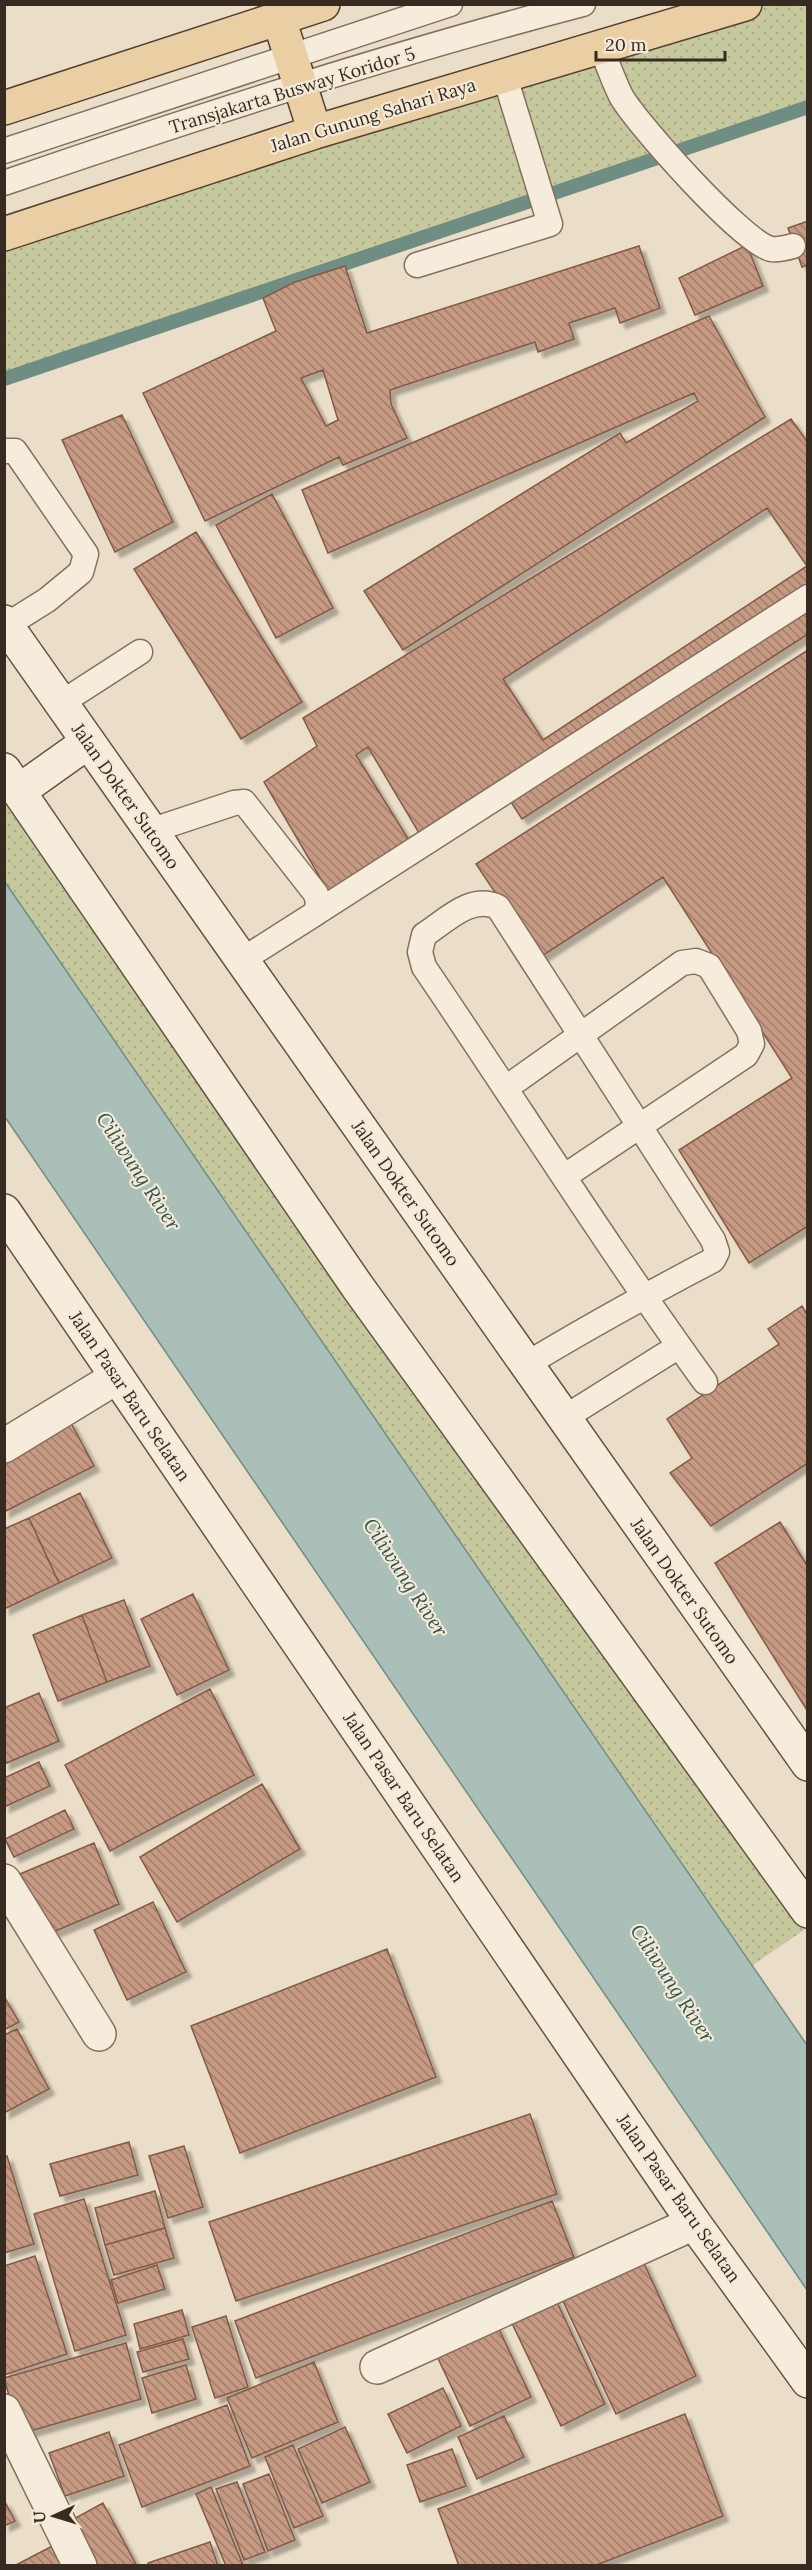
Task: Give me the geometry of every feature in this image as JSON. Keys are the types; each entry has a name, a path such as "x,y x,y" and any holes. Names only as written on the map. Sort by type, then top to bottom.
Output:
{"main road":[{"path":"4,108 277,11 323,4"},
{"name":"Jalan Gunung Sahari Raya","path":"4,234 315,132 600,45 745,4"},
{"path":"277,11 315,132"},
{"name":"Jalan Dokter Sutomo","path":"6,623 807,1764"},
{"path":"88,742 12,781 357,1286 807,1911"},
{"name":"Jalan Pasar Baru Selatan","path":"4,1210 694,2223 807,2382"},
{"path":"4,1446 117,1377"},
{"path":"4,1881 99,2034"},
{"path":"377,2367 694,2223"},
{"path":"4,2411 80,2565"}],"lane":[{"name":"Transjakarta Busway Koridor 5","path":"4,183 296,71 450,4"},
{"name":"Transjakarta Busway Koridor 5","path":"4,151 296,71 492,28 583,4"},
{"path":"600,45 622,97 675,162 759,244 770,249 793,246"},
{"path":"417,265 549,224 544,200 504,74"},
{"path":"4,451 15,452 86,554 81,572 47,600 6,623"},
{"path":"242,960 807,597"},
{"path":"61,703 140,652"},
{"path":"150,831 234,803 244,802 316,894 316,913"},
{"path":"527,1364 645,1296 713,1260 717,1252 713,1240 498,907 486,902 473,903 424,935 420,952 424,968 645,1296 705,1382"},
{"path":"506,1088 682,963 696,961 709,966 750,1031 752,1044 746,1055 565,1176"},
{"path":"564,1418 679,1346"}],"green space":[{"path":"748,5 807,5 807,112 648,168 5,379 4,233"},
{"path":"4,771 807,1911 807,1928 753,1965 5,882"}],"water":[{"name":"Ciliwung River","path":"5,882 807,2045 807,2290 5,1117"}],"building":[{"path":"808,221 808,265 802,267 788,228"},
{"path":"747,245 763,286 695,315 679,278"},
{"path":"639,246 660,308 620,323 615,308 569,323 574,339 538,352 535,342 390,390 391,404 407,438 343,465 339,457 205,521 143,393 276,331 263,298 295,282 345,266 367,333","holes":["323,370 338,420 326,426 301,378"]},
{"path":"709,316 765,417 403,650 364,591 620,433 626,443 698,401 694,393 328,553 302,490"},
{"path":"122,415 173,522 115,552 62,440"},
{"path":"791,419 808,443 808,634 522,819 498,782 419,833 368,747 356,755 412,845 332,898 264,782 317,746 303,718","holes":["767,508 807,566 543,740 503,679"]},
{"path":"272,494 333,608 276,638 216,525"},
{"path":"196,532 302,702 241,739 134,569"},
{"path":"808,650 808,1226 749,1263 679,1150 792,1078 663,877 539,958 476,864"},
{"path":"802,1306 808,1316 808,1463 711,1526 670,1473 692,1458 667,1419 779,1344 768,1329"},
{"path":"70,1421 94,1466 4,1512 4,1460"},
{"path":"80,1493 112,1558 59,1583 29,1518"},
{"path":"29,1518 59,1583 4,1609 4,1529"},
{"path":"780,1522 808,1567 808,1712 715,1563"},
{"path":"193,1594 229,1670 177,1695 141,1619"},
{"path":"124,1600 150,1666 107,1682 82,1615"},
{"path":"82,1615 107,1682 58,1701 33,1635"},
{"path":"210,1689 254,1775 110,1851 65,1765"},
{"path":"39,1693 59,1741 4,1764 4,1708"},
{"path":"39,1762 50,1786 4,1807 4,1778"},
{"path":"262,1784 300,1849 177,1922 140,1857"},
{"path":"65,1810 74,1829 14,1857 5,1839"},
{"path":"94,1843 119,1904 46,1935 20,1874"},
{"path":"153,1902 186,1972 127,2000 94,1930"},
{"path":"387,1949 436,2077 240,2153 191,2026"},
{"path":"4,1996 19,2022 4,2030"},
{"path":"17,2029 49,2089 4,2113 4,2035"},
{"path":"530,2114 557,2194 236,2301 209,2222"},
{"path":"129,2142 138,2175 60,2196 50,2164"},
{"path":"184,2146 203,2207 168,2218 149,2156"},
{"path":"7,2156 34,2244 4,2253 4,2157"},
{"path":"155,2191 165,2228 105,2245 95,2208"},
{"path":"84,2199 126,2335 75,2351 34,2214"},
{"path":"552,2201 574,2257 256,2378 235,2321"},
{"path":"165,2228 174,2258 114,2275 105,2245"},
{"path":"35,2256 67,2354 4,2375 4,2266"},
{"path":"643,2261 696,2376 616,2414 562,2299"},
{"path":"157,2265 165,2289 118,2303 111,2280"},
{"path":"555,2298 605,2404 561,2426 510,2319"},
{"path":"182,2310 189,2335 140,2349 134,2324"},
{"path":"226,2316 248,2387 215,2398 192,2327"},
{"path":"496,2323 531,2397 470,2426 435,2352"},
{"path":"183,2339 189,2359 143,2372 137,2352"},
{"path":"126,2343 141,2399 20,2434 4,2378"},
{"path":"314,2362 338,2422 252,2458 227,2398"},
{"path":"186,2365 196,2399 152,2413 142,2378"},
{"path":"443,2388 461,2426 407,2453 388,2414"},
{"path":"227,2405 250,2466 142,2507 119,2445"},
{"path":"685,2414 723,2516 594,2566 459,2566 438,2509"},
{"path":"504,2416 524,2457 477,2479 458,2437"},
{"path":"345,2427 370,2482 322,2503 298,2449"},
{"path":"109,2432 124,2476 65,2496 49,2453"},
{"path":"293,2445 323,2516 294,2528 265,2457"},
{"path":"452,2449 466,2486 420,2502 407,2465"},
{"path":"269,2474 295,2540 268,2551 243,2484"},
{"path":"237,2482 265,2552 244,2560 216,2489"},
{"path":"211,2487 243,2565 241,2566 226,2566 196,2494"},
{"path":"4,2500 15,2521 4,2526"},
{"path":"103,2503 137,2566 94,2566 70,2521"},
{"path":"60,2542 69,2566 14,2566"},
{"path":"210,2542 218,2566 149,2566 148,2563"}],"waterway":[{"path":"4,379 808,107"}]}
